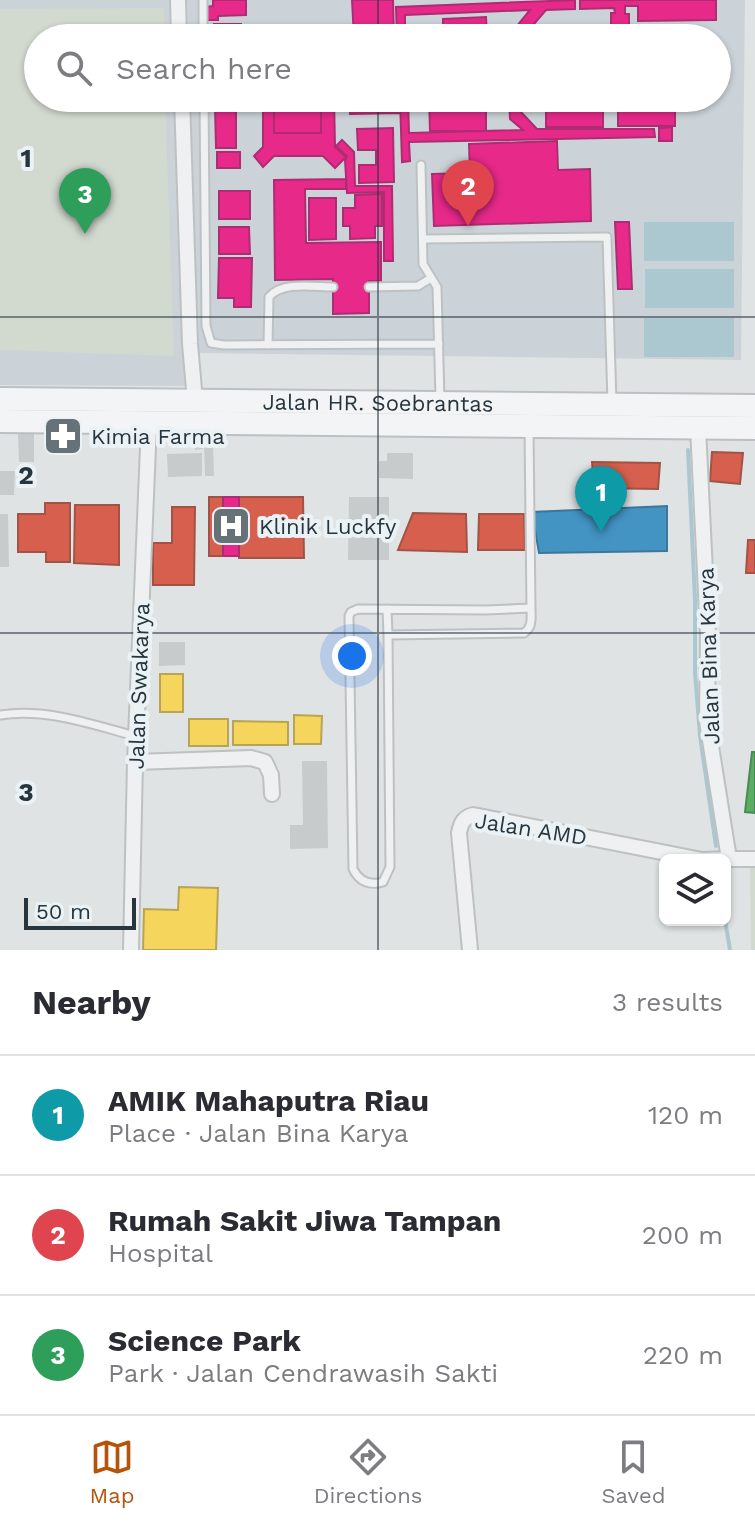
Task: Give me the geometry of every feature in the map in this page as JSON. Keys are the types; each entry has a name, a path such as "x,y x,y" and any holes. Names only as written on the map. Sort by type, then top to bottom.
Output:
{"main road":[{"name":"Jalan HR. Soebrantas","path":"0,399 755,406"},
{"path":"440,402 440,425"},
{"name":"Jalan HR. Soebrantas","path":"0,421 755,428"}],"street":[{"path":"178,0 179,24"},
{"path":"182,112 190,344 195,401"},
{"name":"Jalan Swakarya","path":"131,950 135,762 149,423"},
{"name":"Jalan Bina Karya","path":"698,427 708,635 707,721 728,854"},
{"path":"135,762 251,758 265,762 271,775 272,794"},
{"name":"Jalan AMD","path":"470,950 459,833 461,823 466,818 473,815 671,854"},
{"path":"731,859 755,859"}],"lane":[{"path":"203,0 203,24"},
{"path":"204,112 206,326 211,343 439,344"},
{"path":"421,165 423,264 437,287 440,402"},
{"path":"423,239 607,237 612,404"},
{"path":"369,287 418,286 431,278"},
{"path":"268,345 269,297 274,291 284,287 333,287"},
{"path":"388,635 524,633 529,630 529,426"},
{"path":"387,609 390,867 383,882 375,884 357,877 353,869 351,612 358,609 531,608"},
{"path":"0,715 55,715 136,737"}],"shaded area":[{"path":"0,0 175,0 176,24 24,24 24,112 178,112 185,386 0,385"},
{"path":"187,0 745,0 741,360 198,353 190,112 731,112 731,24 188,24"},
{"path":"164,8 164,24 24,24 24,112 165,112 174,356 0,350 0,9"},
{"path":"750,865 755,865 755,950 751,950"}],"water":[{"path":"644,222 734,222 734,261 644,261"},
{"path":"645,269 734,269 734,308 645,308"},
{"path":"644,318 734,318 734,357 644,357"}],"building: Homes":[{"path":"160,674 183,674 183,712 160,712"},
{"path":"294,715 322,716 321,744 294,744"},
{"path":"189,719 228,719 228,746 189,746"},
{"path":"233,721 288,722 288,745 233,745"},
{"path":"179,887 218,888 216,950 143,950 144,909 178,910"}],"building: Shops":[{"path":"712,452 743,453 740,484 710,481"},
{"path":"592,462 660,463 658,489 594,488"},
{"path":"209,497 223,497 223,556 209,556"},
{"path":"239,497 303,497 304,558 239,558"},
{"path":"45,503 70,503 70,562 46,562 46,552 18,552 18,514 45,514"},
{"path":"75,505 119,505 119,565 74,563"},
{"path":"172,507 195,507 194,585 153,585 153,543 172,543"},
{"path":"413,513 466,514 467,552 398,550"},
{"path":"479,514 524,514 525,550 478,550"},
{"path":"748,540 755,540 755,573 746,573"}],"building: Schools":[{"path":"667,506 667,551 539,553 532,512"}],"building: Health":[{"path":"213,0 246,0 246,15 205,20 205,7 213,6"},
{"path":"352,0 393,0 394,24 353,24"},
{"path":"575,0 575,9 546,10 534,24 519,24 530,10 405,15 405,24 397,24 396,7"},
{"path":"580,0 716,0 716,20 638,21 638,6 625,6 629,24 611,24 614,8 580,9"},
{"path":"486,17 486,24 443,24 443,19"},
{"path":"215,112 236,112 236,148 216,148"},
{"path":"263,112 334,112 335,147 346,157 335,168 323,156 274,156 263,167 254,156 263,147"},
{"path":"274,112 321,112 321,133 274,133"},
{"path":"350,112 399,113 350,114"},
{"path":"400,112 408,112 409,133 523,130 510,119 510,112 521,112 537,129 654,129 655,137 409,142 410,161 402,162"},
{"path":"429,112 486,112 486,131 430,131"},
{"path":"546,112 603,112 603,127 546,127"},
{"path":"618,112 675,112 675,126 618,126"},
{"path":"672,127 672,141 659,141 659,128"},
{"path":"393,128 394,182 359,183 359,165 376,165 376,150 358,150 357,129"},
{"path":"342,140 354,152 355,186 392,186 393,261 384,261 384,192 347,193 347,156 336,146"},
{"path":"557,141 558,170 590,169 591,221 434,226 432,174 470,173 469,144"},
{"path":"217,152 240,152 240,168 217,168"},
{"path":"346,179 346,189 305,189 306,243 381,242 381,281 369,281 369,313 333,314 333,279 275,280 274,180"},
{"path":"219,191 250,191 250,219 219,219"},
{"path":"382,194 382,226 375,226 375,238 350,239 350,226 343,226 343,208 355,208 355,195"},
{"path":"309,198 336,198 336,239 309,240"},
{"path":"615,222 629,222 632,289 618,289"},
{"path":"219,227 249,227 250,254 219,254"},
{"path":"219,258 252,258 251,307 234,307 234,298 218,298"},
{"name":"Klinik Luckfy","path":"223,497 239,497 239,556 223,556"}],"building: Public":[{"path":"752,752 755,752 755,813 745,812"}],"building: Other":[{"path":"34,433 34,462 19,462 18,434"},
{"path":"194,438 203,438 203,449 195,450"},
{"path":"204,447 213,447 214,476 205,476"},
{"path":"202,453 202,476 168,477 167,454"},
{"path":"387,453 413,453 413,479 379,478 379,461 387,461"},
{"path":"0,471 15,471 14,495 0,495"},
{"path":"349,497 389,497 389,560 348,560"},
{"path":"0,514 8,514 9,567 0,567"},
{"path":"159,642 185,642 185,665 159,666"},
{"path":"302,761 327,761 328,848 290,849 290,825 303,825"}],"waterway":[{"path":"688,450 695,672 700,736 716,846"},
{"path":"726,926 730,950"}],"place":[{"name":"Rumah Sakit Jiwa Tampan","path":"468,226"},
{"name":"Science Park","path":"85,234"},
{"name":"Kimia Farma","path":"63,436"},
{"name":"Klinik Luckfy","path":"231,526"},
{"name":"AMIK Mahaputra Riau","path":"601,532"}]}
